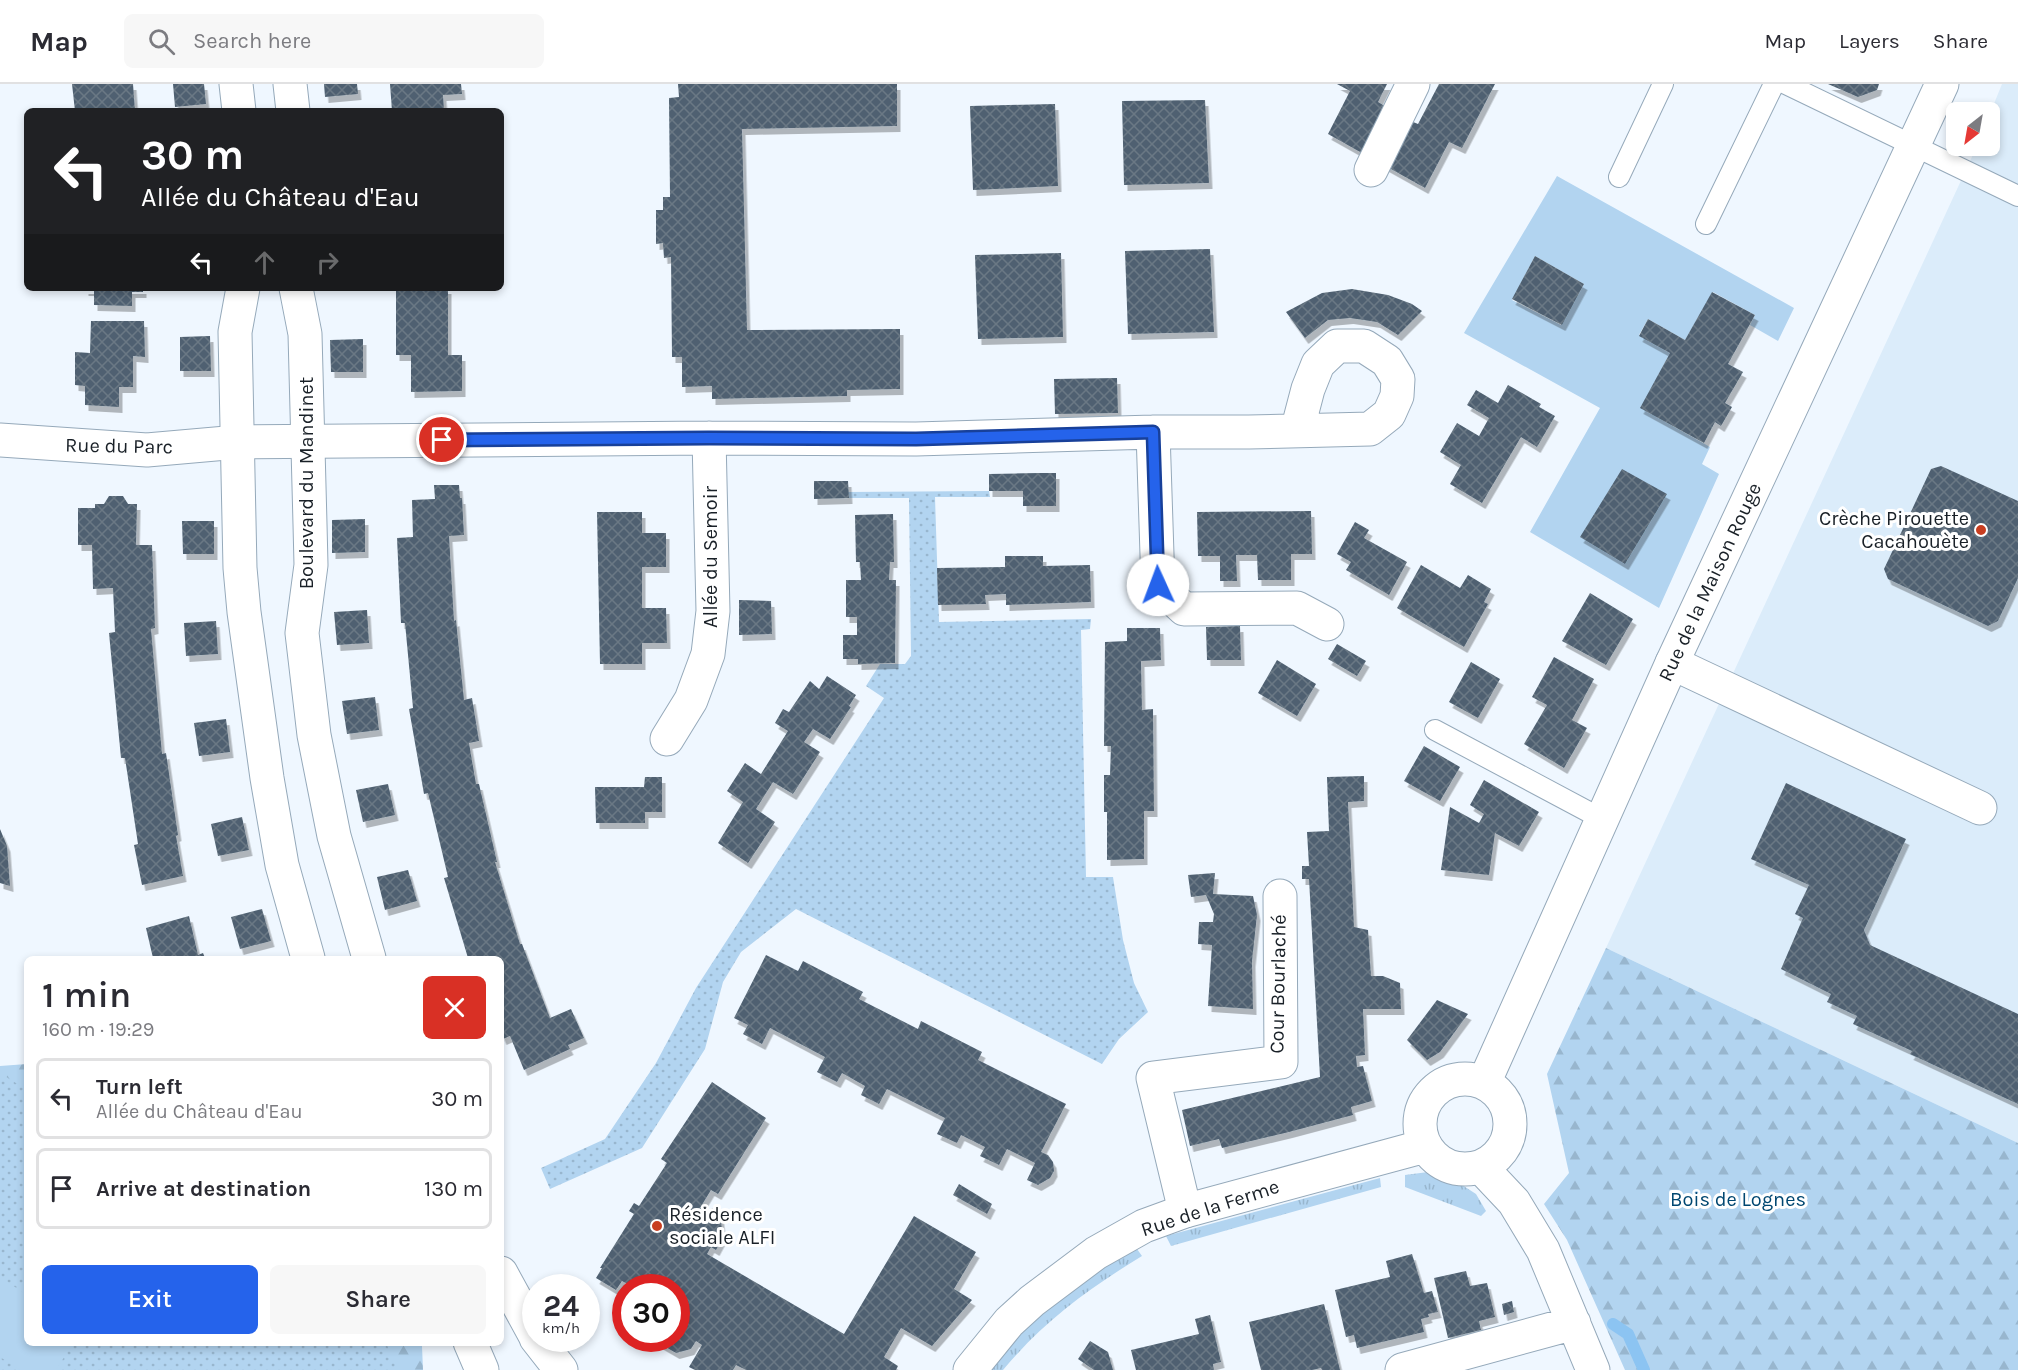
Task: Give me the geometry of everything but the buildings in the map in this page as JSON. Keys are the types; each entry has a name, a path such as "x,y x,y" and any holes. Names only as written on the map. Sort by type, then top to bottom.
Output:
{"street":[{"path":"236,84 239,108"},
{"path":"290,84 292,108"},
{"path":"1371,170 1413,84"},
{"name":"Rue de la Maison Rouge","path":"1484,1083 1672,663 1942,84"},
{"path":"242,291 235,332 240,568 244,612 267,778 282,866 307,956"},
{"name":"Boulevard du Mandinet","path":"297,291 305,334 311,565 302,633 313,724 334,836 368,956"},
{"name":"Rue du Parc","path":"0,441 147,450 238,441 916,439 1153,432 1297,431"},
{"path":"1153,432 1158,585 1184,609 1297,608 1327,624"},
{"name":"Allée du Semoir","path":"667,739 691,700 708,654 713,611 709,438"},
{"path":"1672,663 1980,808"},
{"name":"Cour Bourlaché","path":"1185,1211 1153,1078 1281,1062 1280,896"},
{"path":"1456,1079 1470,1079 1484,1083 1497,1091 1506,1104 1510,1118 1510,1133 1504,1147 1494,1159 1481,1167 1466,1170 1449,1167 1435,1159 1425,1146 1420,1132 1420,1118 1424,1105 1432,1093 1456,1079"},
{"name":"Rue de la Ferme","path":"970,1370 1009,1322 1032,1301 1096,1253 1144,1226 1185,1211 1425,1146"},
{"path":"1481,1167 1514,1202 1543,1250 1593,1370"},
{"path":"504,1279 522,1312"},
{"path":"1402,1370 1574,1323"},
{"path":"472,1346 482,1370"},
{"path":"547,1352 561,1370"}],"lane":[{"path":"1619,177 1663,84"},
{"path":"1706,224 1774,84"},
{"path":"1786,84 2018,196"},
{"path":"1435,730 1602,819"}],"shaded area":[{"path":"2002,84 2018,84 2018,1143 1606,948 1972,156 2000,156 2000,102 1995,102"}],"green space":[{"path":"1557,176 1794,308 1778,341 1750,325 1755,315 1713,292 1685,340 1648,319 1639,335 1670,353 1641,408 1710,447 1702,464 1719,474 1659,608 1530,532 1600,408 1464,333","holes":["1535,256 1584,284 1561,325 1512,300"]},
{"path":"989,491 990,497 935,497 939,622 1091,619 1090,629 1081,630 1086,877 1113,877 1123,940 1134,983 1148,1012 1119,1039 1102,1064 796,909 741,952 723,982 705,1049 642,1148 550,1189 541,1168 605,1139 656,1063 696,988 884,698 866,686 880,664 905,664 911,656 909,498 849,498 847,492"},
{"name":"Bois de Lognes","path":"1606,948 2018,1143 2018,1370 1625,1370 1567,1240 1544,1204 1569,1173 1547,1074"},
{"path":"24,1064 24,1119 0,1108 0,1066"},
{"path":"0,1073 24,1088 24,1346 387,1346 398,1370 0,1370"},
{"path":"1428,1172 1459,1183 1476,1194 1486,1211 1481,1216 1405,1187 1405,1175"},
{"path":"1380,1178 1381,1187 1171,1246 1166,1236"},
{"path":"1137,1249 1142,1256 1068,1307 1034,1336 1003,1370 987,1370 1032,1320 1111,1261"},
{"path":"0,1277 24,1293 24,1346 71,1346 56,1370 20,1370 0,1357"},
{"path":"285,1346 422,1346 423,1370 286,1370"}],"waterway":[{"path":"1613,1324 1628,1334 1644,1370"}],"place":[{"name":"Crèche Pirouette Cacahouète","path":"1981,530"},
{"name":"Résidence sociale ALFI","path":"657,1226"}],"route":[{"path":"442,440 916,439 1153,432 1158,585"}]}
